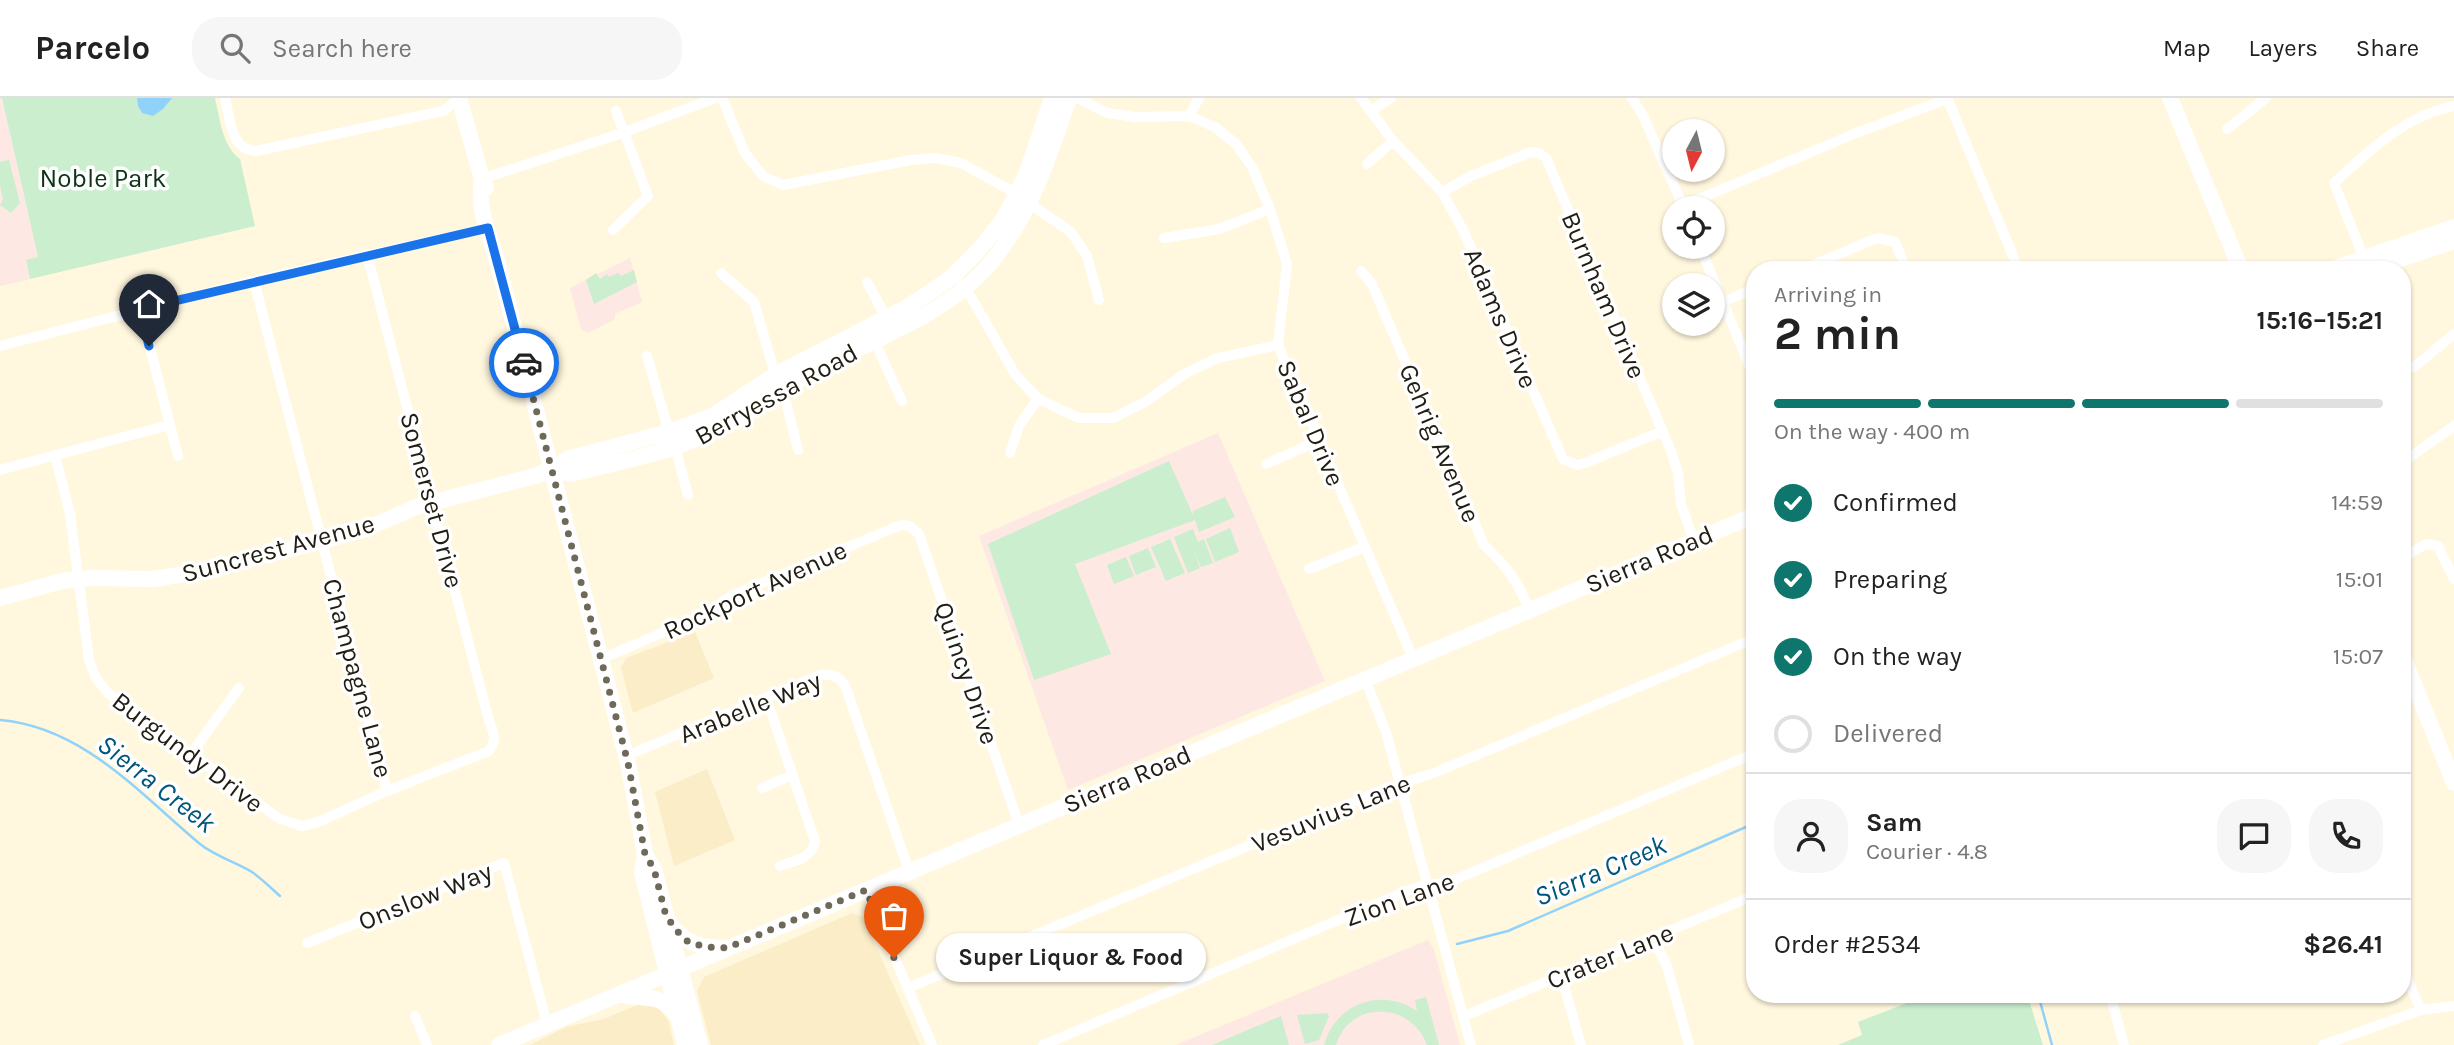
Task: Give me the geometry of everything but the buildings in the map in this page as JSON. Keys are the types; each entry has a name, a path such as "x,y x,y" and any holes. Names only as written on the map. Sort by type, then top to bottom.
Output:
{"street":[{"path":"225,98 234,137 245,149 256,151 443,111 460,98 488,192 491,212 488,228 626,756 645,854 654,869 666,916 678,1016 685,1045"},
{"path":"482,179 625,132 715,98"},
{"path":"722,98 745,153 763,176 783,185 911,160 936,158 961,163 1023,199 1071,232 1087,256 1099,300"},
{"name":"Berryessa Road","path":"551,470 567,459 672,440 777,383 918,318 958,282 990,263 1017,228 1052,98"},
{"name":"Berryessa Road","path":"1023,199 1069,98"},
{"name":"Sabal Drive","path":"1078,98 1107,113 1135,117 1189,116 1215,127 1236,145 1252,167 1270,209 1287,264 1278,345 1413,658"},
{"path":"1189,116 1199,98"},
{"name":"Adams Drive","path":"1361,98 1393,141 1442,191 1463,230 1563,459 1577,465 1585,463 1662,431"},
{"path":"1370,111 1391,98"},
{"path":"1632,98 1643,116 1678,196"},
{"path":"1709,196 1947,98 2015,261"},
{"path":"2170,98 2237,261"},
{"path":"2227,129 2266,98"},
{"path":"2364,261 2334,183 2369,150 2404,124 2454,106"},
{"path":"613,230 648,196 616,111"},
{"path":"1367,164 1393,141"},
{"name":"Burnham Drive","path":"1442,191 1531,152 1546,158 1662,431 1678,473 1681,504 1694,541"},
{"path":"1164,238 1219,229 1270,209"},
{"path":"2370,261 2454,227"},
{"path":"0,346 254,281 488,228"},
{"path":"1822,261 1877,238 1895,242 1903,261"},
{"path":"2373,261 2454,242"},
{"path":"2233,251 2234,261"},
{"path":"2233,251 2244,261"},
{"name":"Somerset Drive","path":"368,254 489,721 494,731 493,745"},
{"name":"Gehrig Avenue","path":"1361,271 1372,284 1484,545 1518,582 1529,609"},
{"path":"721,273 754,302 777,383 786,402 798,450"},
{"name":"Champagne Lane","path":"254,281 387,791"},
{"path":"867,282 886,317"},
{"path":"958,282 971,298 1015,374 1038,399 1079,418 1113,418 1147,401 1184,374 1219,358 1278,345"},
{"name":"Berryessa Road","path":"777,383 932,291 958,282"},
{"path":"1725,301 1746,292"},
{"path":"1725,307 1746,357"},
{"path":"140,309 178,456"},
{"path":"2414,367 2454,334"},
{"path":"874,340 902,401"},
{"path":"647,356 688,495"},
{"path":"1010,453 1019,426 1038,399"},
{"path":"0,470 169,425"},
{"path":"2411,456 2454,426"},
{"path":"1266,464 1318,441"},
{"name":"Burgundy Drive","path":"55,455 71,514 89,660 96,678 108,693 278,818 293,825 316,823 387,791 470,757 482,755 493,745"},
{"name":"Suncrest Avenue","path":"0,598 38,586 79,579 152,579 201,572 363,530 419,506 551,470"},
{"name":"Sierra Road","path":"499,1045 1746,519"},
{"name":"Rockport Avenue","path":"601,659 702,616 733,595 901,526 910,526"},
{"name":"Quincy Drive","path":"910,526 919,534 1019,825"},
{"path":"2411,552 2426,544 2438,546 2454,579"},
{"path":"1309,569 1364,547"},
{"name":"Vesuvius Lane","path":"908,988 1400,784 1434,773 1746,642"},
{"name":"Arabelle Way","path":"626,756 820,675 834,676 844,684 909,871"},
{"path":"2411,677 2454,783"},
{"path":"1365,679 1386,732 1471,1045"},
{"path":"191,754 239,688"},
{"path":"766,697 815,841 813,849 807,855 780,866"},
{"name":"Zion Lane","path":"1043,1045 1401,893 1449,881 1746,757"},
{"path":"762,788 792,775"},
{"path":"645,854 642,872 673,971 701,1045"},
{"name":"Onslow Way","path":"307,943 504,863 547,1024"},
{"path":"866,890 932,1045"},
{"name":"Crater Lane","path":"1464,1016 1746,899"},
{"path":"666,916 690,943 727,948"},
{"path":"1653,939 1667,966 1689,1045"},
{"path":"1561,975 1581,1045"},
{"path":"2411,987 2421,1010"},
{"path":"619,994 632,998 656,998 670,1006 678,1016"},
{"path":"2112,1003 2124,1045"},
{"path":"2323,1045 2421,1010 2454,1006"},
{"path":"415,1016 427,1045"}],"shaded area":[{"path":"0,98 38,258 26,260 30,279 0,286"},
{"path":"630,258 642,302 615,314 615,319 588,333 581,329 570,288"},
{"path":"1218,433 1325,681 1068,790 979,536"},
{"path":"695,632 714,678 633,713 621,668 626,658"},
{"path":"707,769 735,840 674,866 655,792"},
{"path":"852,913 863,917 920,1045 711,1045 697,991 704,977"},
{"path":"1428,940 1434,950 1460,1045 1176,1045"},
{"path":"637,1005 657,1007 668,1020 674,1045 530,1045 566,1027 604,1019"}],"green space":[{"name":"Noble Park","path":"2,98 215,98 225,140 240,159 255,226 30,279 26,260 38,257"},
{"path":"9,160 20,203 11,213 0,205 3,199 0,162"},
{"path":"634,270 637,282 594,304 586,280 596,273 600,279 607,274 609,277 618,273 621,276"},
{"path":"1169,461 1193,515 1193,511 1225,497 1235,517 1199,532 1195,520 1075,564 1111,654 1034,680 988,544"},
{"path":"1230,528 1239,552 1215,562 1206,539"},
{"path":"1193,529 1198,542 1204,539 1213,563 1201,567 1194,551 1200,568 1188,573 1174,537"},
{"path":"1170,539 1185,573 1166,581 1151,547"},
{"path":"1148,548 1156,567 1136,575 1129,556"},
{"path":"1126,557 1134,576 1114,584 1107,565"},
{"path":"1426,997 1439,1045 1427,1045 1419,1031 1408,1020 1381,1012 1367,1013 1354,1020 1343,1030 1336,1045 1324,1045 1330,1030 1339,1019 1349,1009 1361,1003 1389,1000 1417,1011 1415,1000"},
{"path":"1907,1003 2030,1003 2043,1045 1838,1045 1862,1035 1858,1022"},
{"path":"1327,1013 1329,1016 1319,1040 1305,1044 1297,1015"},
{"path":"1281,1016 1289,1045 1212,1045"}],"water":[{"path":"137,98 172,98 153,116 142,113"}],"waterway":[{"name":"Sierra Creek","path":"0,720 30,725 58,735 84,749 109,766 200,844 252,872 280,896"},
{"name":"Sierra Creek","path":"1457,944 1508,931 1746,827"},
{"name":"Sierra Creek","path":"2040,1003 2052,1045"}],"way so far":[{"path":"524,363 628,763 645,854 654,869 666,916 690,943 727,948 866,890 894,958"}],"place":[{"name":"Super Liquor & Food","path":"894,958"}],"route":[{"path":"149,346 140,309 488,228 524,363"}]}
